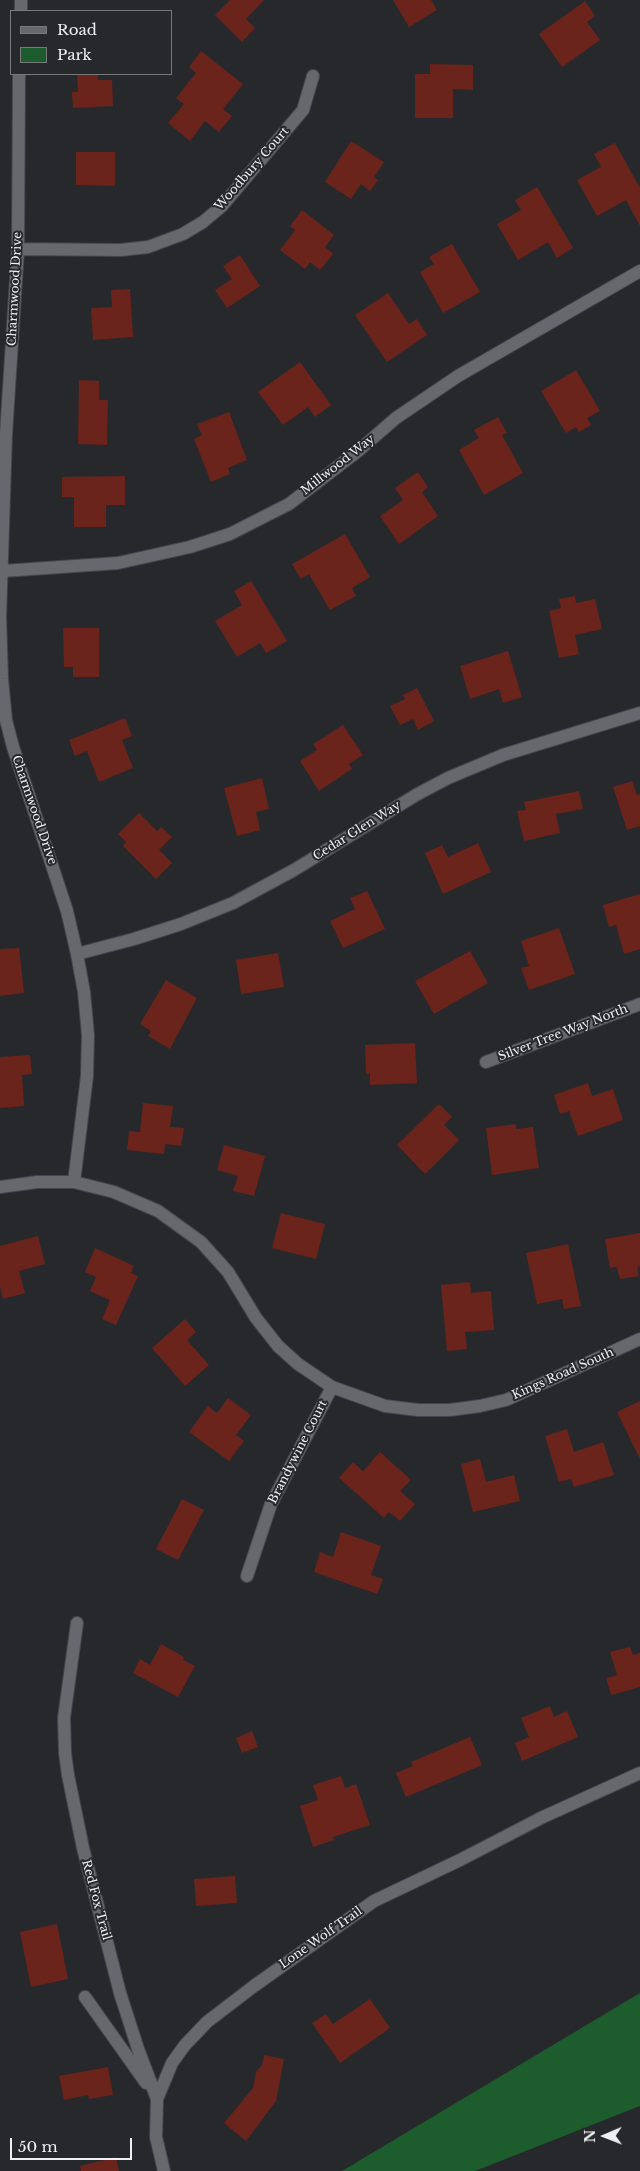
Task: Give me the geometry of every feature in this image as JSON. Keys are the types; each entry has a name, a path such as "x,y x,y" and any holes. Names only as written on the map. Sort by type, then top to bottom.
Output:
{"street":[{"name":"Charmwood Drive","path":"19,75 18,249 6,434 0,626 2,679 6,720 21,774 67,911 77,954 88,1035 88,1076 74,1182"},
{"name":"Woodbury Court","path":"18,249 121,250 148,247 183,234 203,222 222,206 303,110 313,76"},
{"name":"Millwood Way","path":"3,571 118,563 190,547 230,534 289,504 358,451 396,418 458,376 640,271"},
{"name":"Cedar Glen Way","path":"77,954 162,930 233,903 294,870 416,795 448,778 503,755 640,713"},
{"name":"Silver Tree Way North","path":"486,1062 640,1004"},
{"name":"Kings Road South","path":"0,1187 38,1182 74,1182 114,1192 158,1211 201,1242 228,1272 256,1318 278,1346 298,1364 332,1387 384,1406 450,1410 506,1400 536,1388 640,1339"},
{"name":"Brandywine Court","path":"247,1576 274,1497 332,1387"},
{"name":"Red Fox Trail","path":"77,1623 64,1718 68,1775 83,1848 120,1993 157,2099 156,2137 164,2171"},
{"name":"Lone Wolf Trail","path":"157,2099 172,2063 185,2045 207,2022 254,1986 374,1901 460,1860 543,1817 640,1773"},
{"path":"85,1997 157,2099"}],"green space":[{"path":"640,1993 640,2106 475,2171 342,2171"}],"building":[{"path":"230,0 264,0 246,19 255,28 242,42 215,15"},
{"path":"393,0 431,0 437,10 409,27"},
{"path":"585,1 595,16 587,22 600,40 562,67 539,34"},
{"path":"201,51 243,84 223,109 232,116 219,132 205,121 190,141 168,123 184,104 176,98 196,73 189,67"},
{"path":"430,64 473,65 473,90 453,89 453,118 415,118 415,74 430,74"},
{"path":"77,75 98,75 98,80 112,80 113,106 73,108 72,92 78,92"},
{"path":"351,141 384,162 374,177 378,180 370,191 361,184 351,199 325,182"},
{"path":"615,143 640,188 640,226 626,200 597,216 577,180 601,167 594,154"},
{"path":"76,152 115,152 115,186 76,185"},
{"path":"537,187 573,248 557,258 548,242 518,260 497,224 521,210 515,200"},
{"path":"302,210 334,235 325,247 333,254 320,270 310,262 305,269 280,250 295,230 290,226"},
{"path":"452,244 480,292 443,313 420,272 434,264 429,257"},
{"path":"240,255 260,286 227,308 215,290 232,279 223,266"},
{"path":"130,289 133,337 93,340 91,308 112,307 111,290"},
{"path":"388,293 409,324 417,319 427,335 387,362 355,315"},
{"path":"300,362 331,405 315,417 308,407 283,425 258,392"},
{"path":"576,370 600,411 587,418 591,425 579,432 576,427 566,433 541,391"},
{"path":"79,380 99,381 99,400 108,400 107,445 78,444"},
{"path":"229,412 247,460 228,468 230,474 211,482 194,439 202,435 197,424"},
{"path":"498,417 507,433 502,435 523,473 484,495 459,450 479,438 474,430"},
{"path":"418,472 428,487 422,492 438,516 399,544 380,516 403,500 395,488"},
{"path":"125,476 125,505 106,505 106,527 74,527 74,497 62,497 62,477"},
{"path":"345,534 370,577 352,588 356,596 330,610 309,574 301,579 292,564"},
{"path":"251,581 287,641 266,653 260,643 237,657 215,621 242,605 234,591"},
{"path":"575,596 576,603 595,599 602,629 575,635 579,654 559,658 549,611 561,608 559,599"},
{"path":"63,628 99,628 99,677 73,677 73,667 64,667"},
{"path":"508,651 522,697 503,703 499,689 470,699 460,666"},
{"path":"417,688 434,721 418,730 413,719 400,725 390,706 405,699 403,695"},
{"path":"125,718 132,736 122,740 133,768 99,782 87,751 75,756 69,740"},
{"path":"343,725 363,755 349,764 352,769 319,791 300,761 317,750 313,744"},
{"path":"262,778 269,809 256,812 260,830 237,836 224,788"},
{"path":"632,781 637,795 640,794 640,826 627,830 613,787"},
{"path":"579,791 583,809 556,814 560,833 524,841 517,811 526,810 524,802"},
{"path":"139,813 157,831 161,827 172,837 159,850 172,863 156,879 123,846 126,842 118,834"},
{"path":"478,843 491,872 443,894 425,853 442,845 448,857"},
{"path":"367,891 385,929 343,948 330,921 355,909 350,898"},
{"path":"640,894 640,949 624,954 616,925 609,927 603,905"},
{"path":"559,928 575,974 529,990 521,968 529,966 521,941"},
{"path":"19,948 24,993 0,996 0,949"},
{"path":"470,951 488,983 434,1014 415,981"},
{"path":"278,953 284,987 241,994 236,960"},
{"path":"166,980 197,998 170,1049 148,1036 151,1031 140,1024"},
{"path":"415,1043 417,1083 370,1085 370,1074 366,1074 365,1045"},
{"path":"30,1055 32,1074 22,1075 24,1106 0,1108 0,1057"},
{"path":"588,1083 592,1096 613,1089 623,1120 578,1136 569,1111 560,1114 554,1095"},
{"path":"143,1103 173,1106 170,1127 184,1128 181,1146 165,1144 164,1154 127,1150 129,1131 140,1132"},
{"path":"439,1104 452,1117 444,1125 459,1140 425,1174 397,1145"},
{"path":"516,1124 516,1129 533,1127 539,1168 492,1175 486,1128"},
{"path":"224,1145 265,1156 254,1196 233,1191 238,1176 217,1170"},
{"path":"281,1213 325,1224 316,1259 272,1248"},
{"path":"640,1233 640,1266 637,1267 639,1276 620,1279 617,1267 610,1268 605,1239"},
{"path":"38,1236 45,1264 19,1271 25,1293 3,1299 0,1287 0,1246"},
{"path":"568,1244 581,1306 564,1309 562,1299 537,1304 526,1253"},
{"path":"95,1248 134,1266 131,1273 138,1276 116,1325 102,1319 110,1300 90,1291 96,1277 85,1272"},
{"path":"470,1282 471,1293 491,1291 494,1330 465,1332 467,1349 447,1351 441,1285"},
{"path":"185,1319 196,1332 187,1340 209,1365 185,1386 152,1348"},
{"path":"228,1398 251,1415 236,1435 244,1441 229,1461 189,1432 208,1406 217,1413"},
{"path":"640,1401 640,1459 617,1412"},
{"path":"567,1429 574,1452 603,1442 614,1475 574,1487 571,1479 559,1482 545,1436"},
{"path":"380,1452 411,1480 400,1491 415,1504 400,1521 389,1512 384,1518 339,1478 353,1462 363,1471"},
{"path":"480,1459 486,1482 514,1475 520,1501 473,1512 461,1464"},
{"path":"182,1499 204,1510 178,1560 156,1549"},
{"path":"341,1532 381,1546 371,1575 383,1579 377,1594 314,1572 320,1552 333,1557"},
{"path":"161,1644 184,1657 183,1660 195,1666 178,1697 133,1673 140,1659 150,1665"},
{"path":"630,1647 633,1655 640,1653 640,1687 611,1695 606,1678 617,1675 610,1652"},
{"path":"550,1706 554,1717 567,1711 578,1737 522,1761 515,1743 529,1737 521,1718"},
{"path":"252,1731 258,1747 242,1753 236,1738"},
{"path":"470,1737 482,1765 406,1797 396,1773 413,1766 411,1762"},
{"path":"341,1776 345,1788 356,1784 370,1825 333,1837 334,1840 313,1847 300,1806 318,1800 313,1785"},
{"path":"235,1876 237,1903 196,1906 194,1879"},
{"path":"57,1924 68,1979 31,1987 20,1932"},
{"path":"370,1999 390,2028 340,2063 312,2023 326,2014 333,2024"},
{"path":"264,2055 284,2059 276,2101 246,2141 224,2123 253,2088 256,2072 262,2065"},
{"path":"108,2067 113,2095 89,2099 88,2095 64,2100 59,2076"},
{"path":"116,2157 119,2171 81,2171 80,2166"}]}
